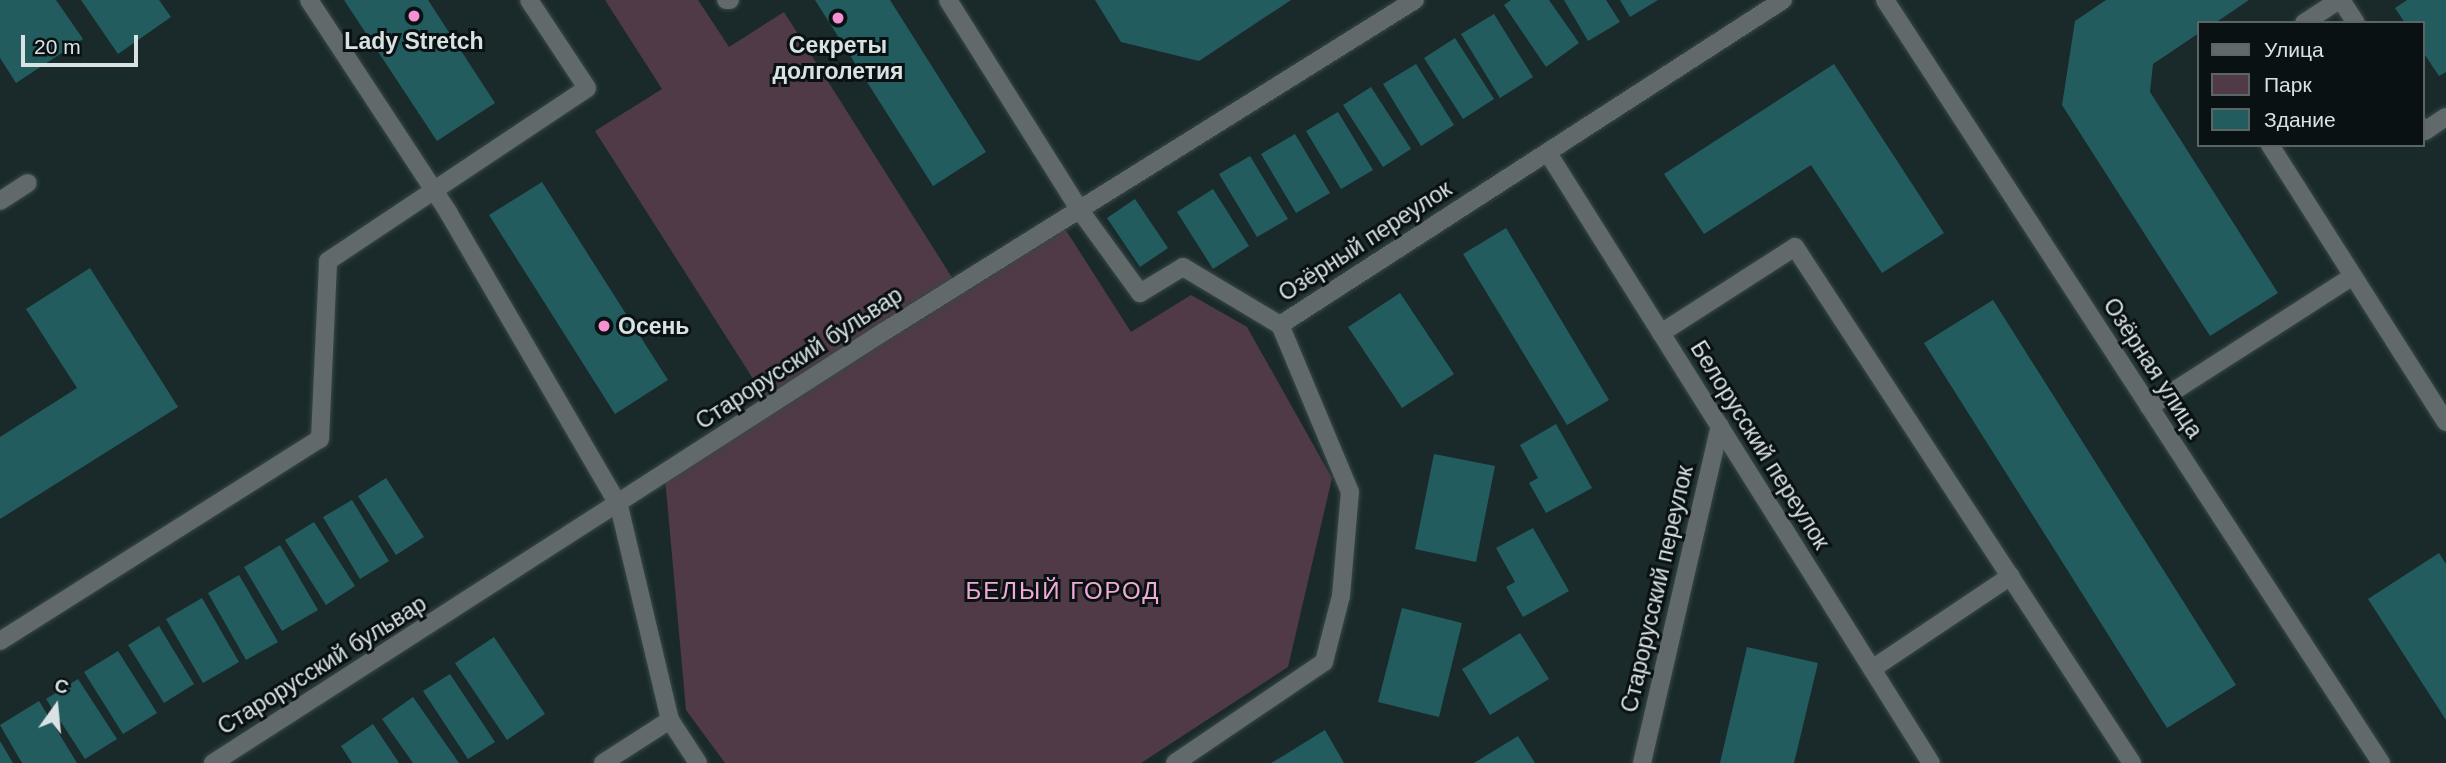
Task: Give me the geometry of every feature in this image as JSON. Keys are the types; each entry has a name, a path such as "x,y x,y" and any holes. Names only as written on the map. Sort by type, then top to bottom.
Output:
{"street":[{"path":"309,0 432,191 619,506 670,720 698,763"},
{"path":"0,641 320,439 328,261 587,89 529,0"},
{"path":"948,0 1079,209 1140,293 1183,267 1280,325"},
{"name":"Старорусский бульвар","path":"213,763 619,506 1079,209 1415,0"},
{"name":"Озёрный переулок","path":"1175,763 1324,662 1341,596 1350,492 1280,325 1783,0"},
{"name":"Озёрная улица","path":"1885,0 2381,763"},
{"path":"2307,21 2340,0 2355,21"},
{"path":"2425,131 2446,117"},
{"path":"2271,147 2446,422"},
{"name":"Белорусский переулок","path":"1548,153 1931,763"},
{"path":"0,201 28,183"},
{"path":"1661,334 1795,247 2132,763"},
{"path":"2150,407 2353,276"},
{"name":"Старорусский переулок","path":"1642,763 1720,426"},
{"path":"1872,669 2011,576"},
{"path":"603,763 670,720"}],"green space":[{"path":"605,0 698,0 729,47 784,12 958,287 1060,221 1131,332 1191,295 1247,327 1332,478 1288,667 1141,763 725,763 686,710 665,478 771,407 595,131 662,89"}],"building":[{"path":"0,0 56,0 83,39 16,83 0,58"},
{"path":"81,0 159,0 171,17 118,54"},
{"path":"344,0 428,0 495,103 437,141"},
{"path":"815,0 890,0 986,152 933,186"},
{"path":"1095,0 1291,0 1199,61 1121,42"},
{"path":"1511,0 1549,0 1579,43 1546,67 1504,5"},
{"path":"1564,0 1606,0 1620,22 1588,41"},
{"path":"1620,0 1658,0 1630,17"},
{"path":"2106,0 2249,0 2218,21 2198,21 2198,34 2153,64 2150,92 2278,293 2210,336 2062,105 2075,21"},
{"path":"2407,0 2446,0 2446,72 2439,76 2425,55 2425,21 2404,21 2395,8"},
{"path":"1494,14 1533,77 1500,98 1461,34"},
{"path":"1455,38 1494,99 1463,119 1424,58"},
{"path":"1416,64 1454,125 1421,146 1383,84"},
{"path":"1834,64 1944,233 1882,273 1811,165 1704,234 1664,174"},
{"path":"1371,87 1411,149 1383,167 1343,105"},
{"path":"1338,112 1373,170 1341,189 1306,131"},
{"path":"1295,134 1330,193 1296,213 1261,154"},
{"path":"1250,156 1288,219 1257,237 1219,174"},
{"path":"542,182 668,380 615,414 489,215"},
{"path":"1213,189 1249,246 1213,269 1177,212"},
{"path":"1135,199 1168,248 1140,267 1107,218"},
{"path":"1506,228 1609,400 1567,425 1463,254"},
{"path":"90,268 178,407 0,519 0,437 77,388 26,309"},
{"path":"1400,293 1454,374 1402,408 1348,327"},
{"path":"1993,300 2236,685 2167,728 1924,343"},
{"path":"1556,424 1592,488 1546,513 1529,483 1538,478 1520,445"},
{"path":"1434,454 1495,466 1476,562 1415,549"},
{"path":"386,478 424,537 396,555 358,496"},
{"path":"352,500 389,561 360,579 323,517"},
{"path":"314,522 355,586 326,605 285,540"},
{"path":"1533,528 1569,591 1523,617 1506,587 1515,582 1496,548"},
{"path":"280,545 318,610 282,631 244,567"},
{"path":"2439,553 2446,564 2446,720 2368,599"},
{"path":"239,575 278,642 246,660 208,593"},
{"path":"202,598 239,662 203,683 166,619"},
{"path":"1402,608 1462,623 1439,717 1378,702"},
{"path":"159,626 194,684 164,703 128,645"},
{"path":"1520,633 1549,679 1490,715 1462,669"},
{"path":"494,637 545,714 507,740 455,663"},
{"path":"1747,647 1818,663 1794,763 1720,763"},
{"path":"118,651 157,713 123,734 84,672"},
{"path":"450,674 495,742 468,759 423,691"},
{"path":"78,679 117,739 85,759 46,699"},
{"path":"413,697 459,763 413,763 382,719"},
{"path":"39,701 77,763 22,763 0,725"},
{"path":"373,724 399,763 352,763 341,746"},
{"path":"1325,730 1344,763 1271,763 1283,756"},
{"path":"1518,736 1535,763 1474,763"},
{"path":"0,741 13,763 0,763"}],"place":[{"name":"Lady Stretch","path":"414,16"},
{"name":"Секреты долголетия","path":"838,18"},
{"name":"Осень","path":"604,326"}],"district":[{"name":"БЕЛЫЙ ГОРОД","path":"1063,591"}]}
